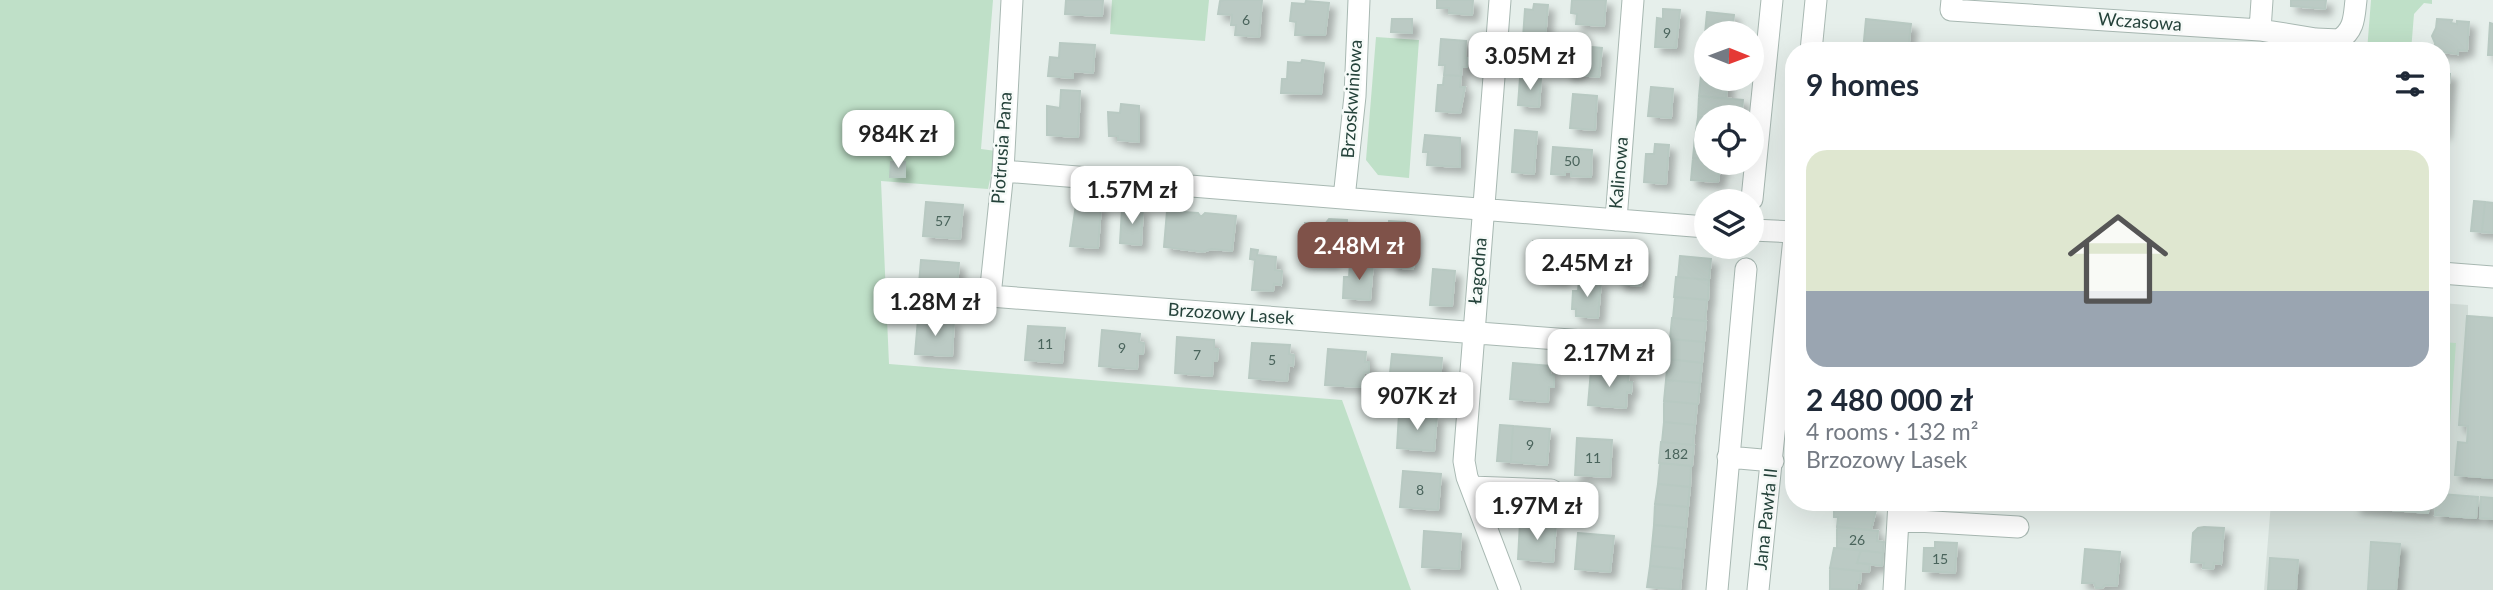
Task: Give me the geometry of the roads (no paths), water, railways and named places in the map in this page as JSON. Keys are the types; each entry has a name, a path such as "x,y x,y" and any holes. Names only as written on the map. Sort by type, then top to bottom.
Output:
{"street":[{"name":"Piotrusia Pana","path":"990,296 1003,171 1012,0"},
{"name":"Brzoskwiniowa","path":"1344,198 1354,96 1359,0"},
{"name":"Łagodna","path":"1500,0 1464,461 1471,488 1510,590"},
{"name":"Kalinowa","path":"1616,220 1633,0"},
{"path":"1753,189 1772,0"},
{"path":"1812,42 1816,0"},
{"name":"Wczasowa","path":"1952,0 1951,10 2260,30 2339,40 2350,32 2356,0"},
{"path":"2260,30 2262,0"},
{"path":"1003,171 1694,226"},
{"path":"1764,231 1785,232"},
{"path":"1717,590 1746,269"},
{"path":"2450,274 2493,277"},
{"name":"Brzozowy Lasek","path":"990,296 1472,333"},
{"path":"1472,333 1597,342"},
{"name":"Jana Pawła II","path":"1758,590 1785,334"},
{"path":"1728,457 1773,461"},
{"path":"1471,488 1551,491 1575,503"},
{"path":"1894,590 1899,511 2018,527"}]}
